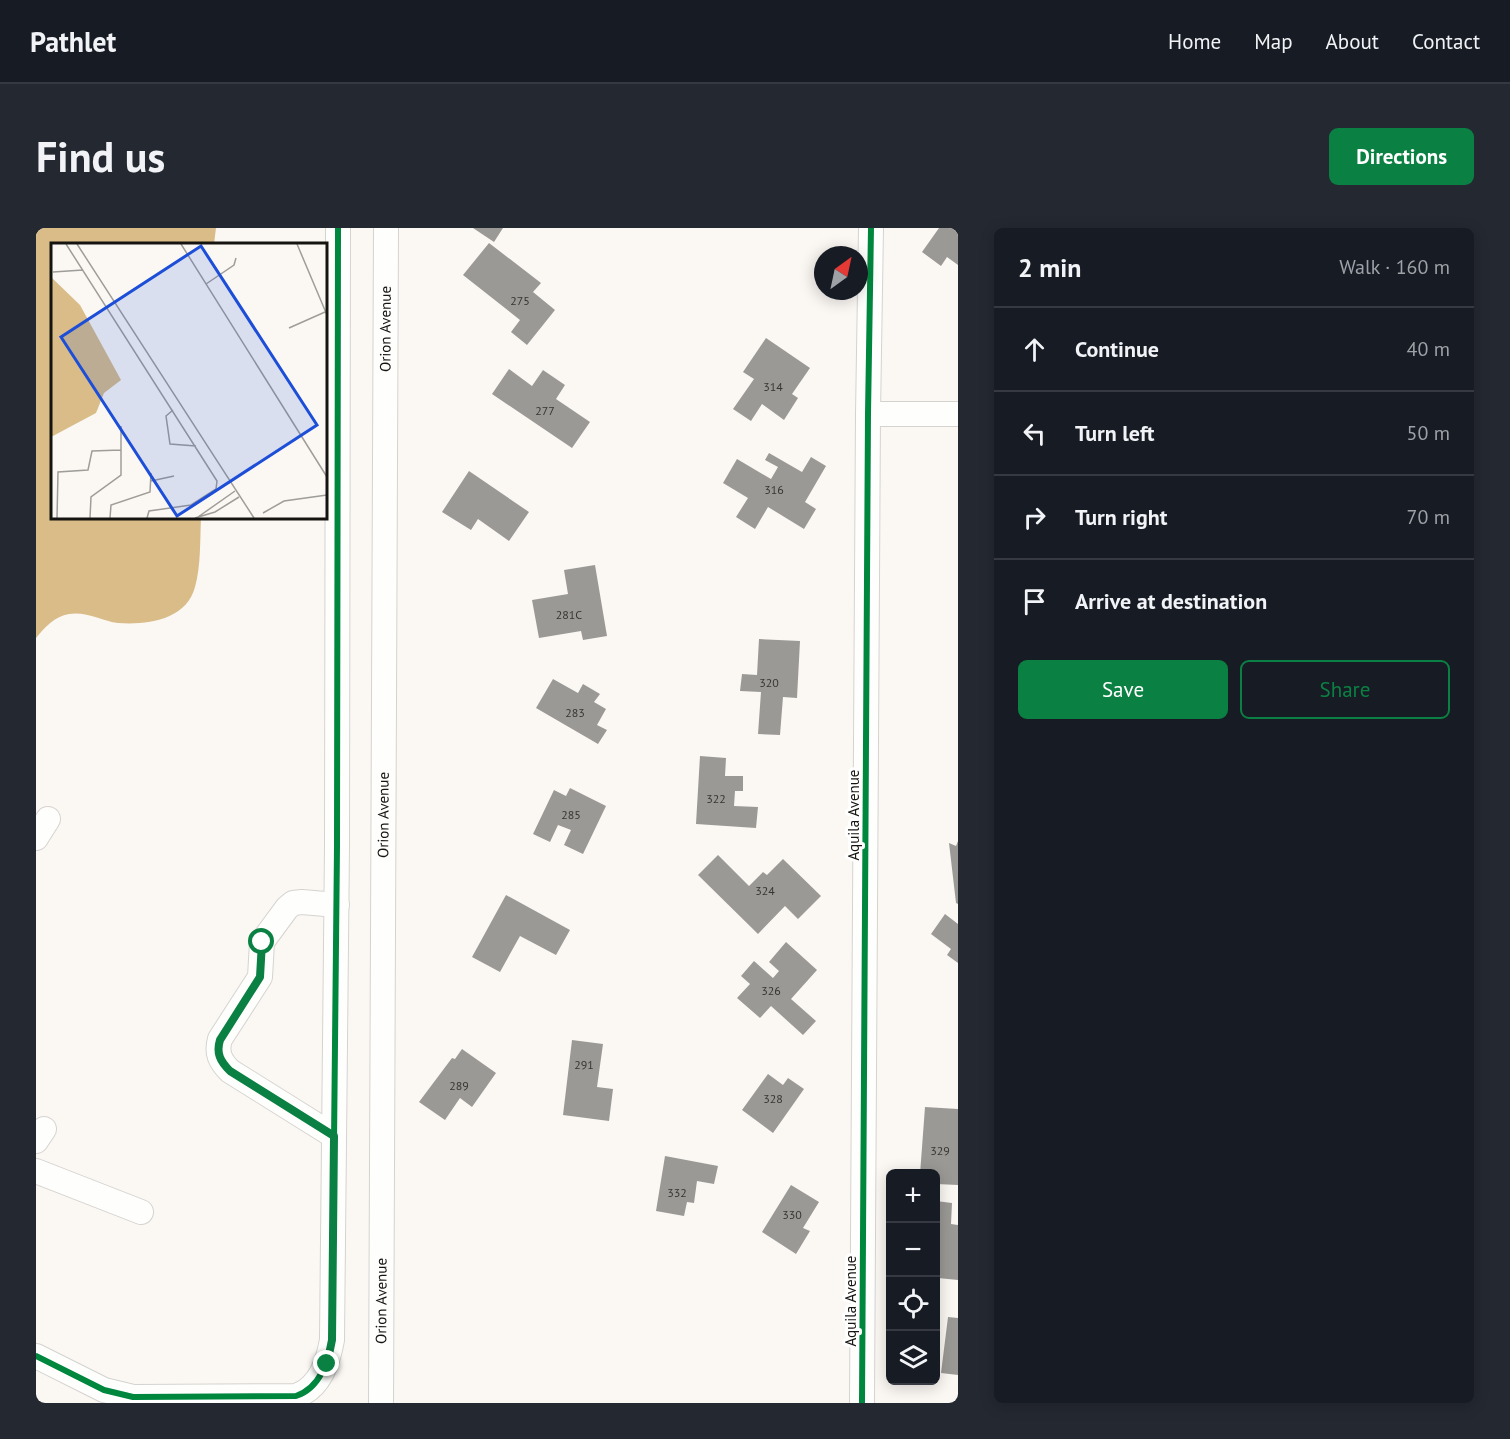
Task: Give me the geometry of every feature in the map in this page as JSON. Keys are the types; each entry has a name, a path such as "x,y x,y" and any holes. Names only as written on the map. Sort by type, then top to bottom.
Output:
{"street":[{"path":"36,1356 122,1399 297,1396 307,1392 327,1364 332,1340 334,1136 338,228"},
{"name":"Orion Avenue","path":"381,1403 386,228"},
{"name":"Aquila Avenue","path":"862,1403 871,228"},
{"path":"868,414 958,414"},
{"path":"334,1136 230,1071 217,1051 220,1040 260,977 262,942 286,908 293,903 302,902 336,905"},
{"path":"36,1171 141,1212"}],"shaded area":[{"path":"36,228 216,228 214,243 51,243 51,519 201,519 199,562 195,587 190,598 175,613 141,623 118,623 82,614 69,614 55,620 36,638"}],"building":[{"path":"473,228 503,228 494,242"},
{"path":"939,228 958,228 958,265 947,257 941,266 922,252"},
{"path":"489,243 541,283 533,292 555,310 527,345 511,332 520,320 463,275"},
{"path":"766,338 810,368 792,394 798,398 784,420 762,404 751,421 733,409 754,379 743,372"},
{"path":"509,369 532,386 543,370 565,385 556,399 590,422 572,448 492,394"},
{"path":"769,453 802,472 811,457 826,466 805,502 816,509 804,529 768,507 755,529 736,517 748,498 723,483 737,459 771,479 778,467 765,460"},
{"path":"469,471 529,512 509,541 478,519 471,530 442,512"},
{"path":"595,565 607,636 583,640 581,631 539,638 532,600 568,594 564,570"},
{"path":"759,639 800,641 797,698 783,697 780,735 758,734 761,692 740,691 742,674 757,675"},
{"path":"553,679 578,693 583,684 600,694 594,702 606,709 597,725 607,730 598,744 536,708"},
{"path":"700,756 726,758 725,776 743,776 743,791 735,791 734,806 758,807 756,828 696,824"},
{"path":"570,788 606,806 583,854 564,845 571,830 558,825 550,842 533,834 554,790 566,796"},
{"path":"958,841 958,904 956,903 949,843 956,846"},
{"path":"718,855 749,886 763,872 767,875 783,859 821,896 798,919 785,906 758,934 698,875"},
{"path":"506,895 570,930 556,955 520,936 500,972 472,957"},
{"path":"945,914 958,924 958,963 947,955 951,949 931,934"},
{"path":"786,942 817,970 791,999 816,1021 803,1035 771,1006 760,1018 737,998 750,984 741,976 754,961 773,978 779,971 769,962"},
{"path":"572,1040 603,1044 597,1087 613,1089 609,1121 563,1115"},
{"path":"462,1049 496,1073 472,1107 460,1098 445,1120 419,1102 452,1058 455,1059"},
{"path":"768,1074 783,1085 788,1078 804,1089 773,1133 742,1110"},
{"path":"925,1107 958,1109 958,1185 940,1184 940,1169 920,1169"},
{"path":"665,1156 718,1166 714,1184 697,1181 694,1203 687,1202 684,1216 656,1211"},
{"path":"791,1185 819,1202 803,1228 810,1231 796,1254 762,1232"},
{"path":"940,1202 952,1203 951,1224 958,1225 958,1280 940,1278"},
{"path":"948,1317 958,1318 958,1375 941,1373"}],"cycle path":[{"path":"36,1356 104,1390 133,1397 296,1396 317,1381 328,1357 332,1340 337,846 338,228"},
{"path":"862,1403 871,228"}],"route":[{"path":"262,942 260,977 220,1040 217,1051 230,1071 334,1136 332,1340 327,1364"}]}
